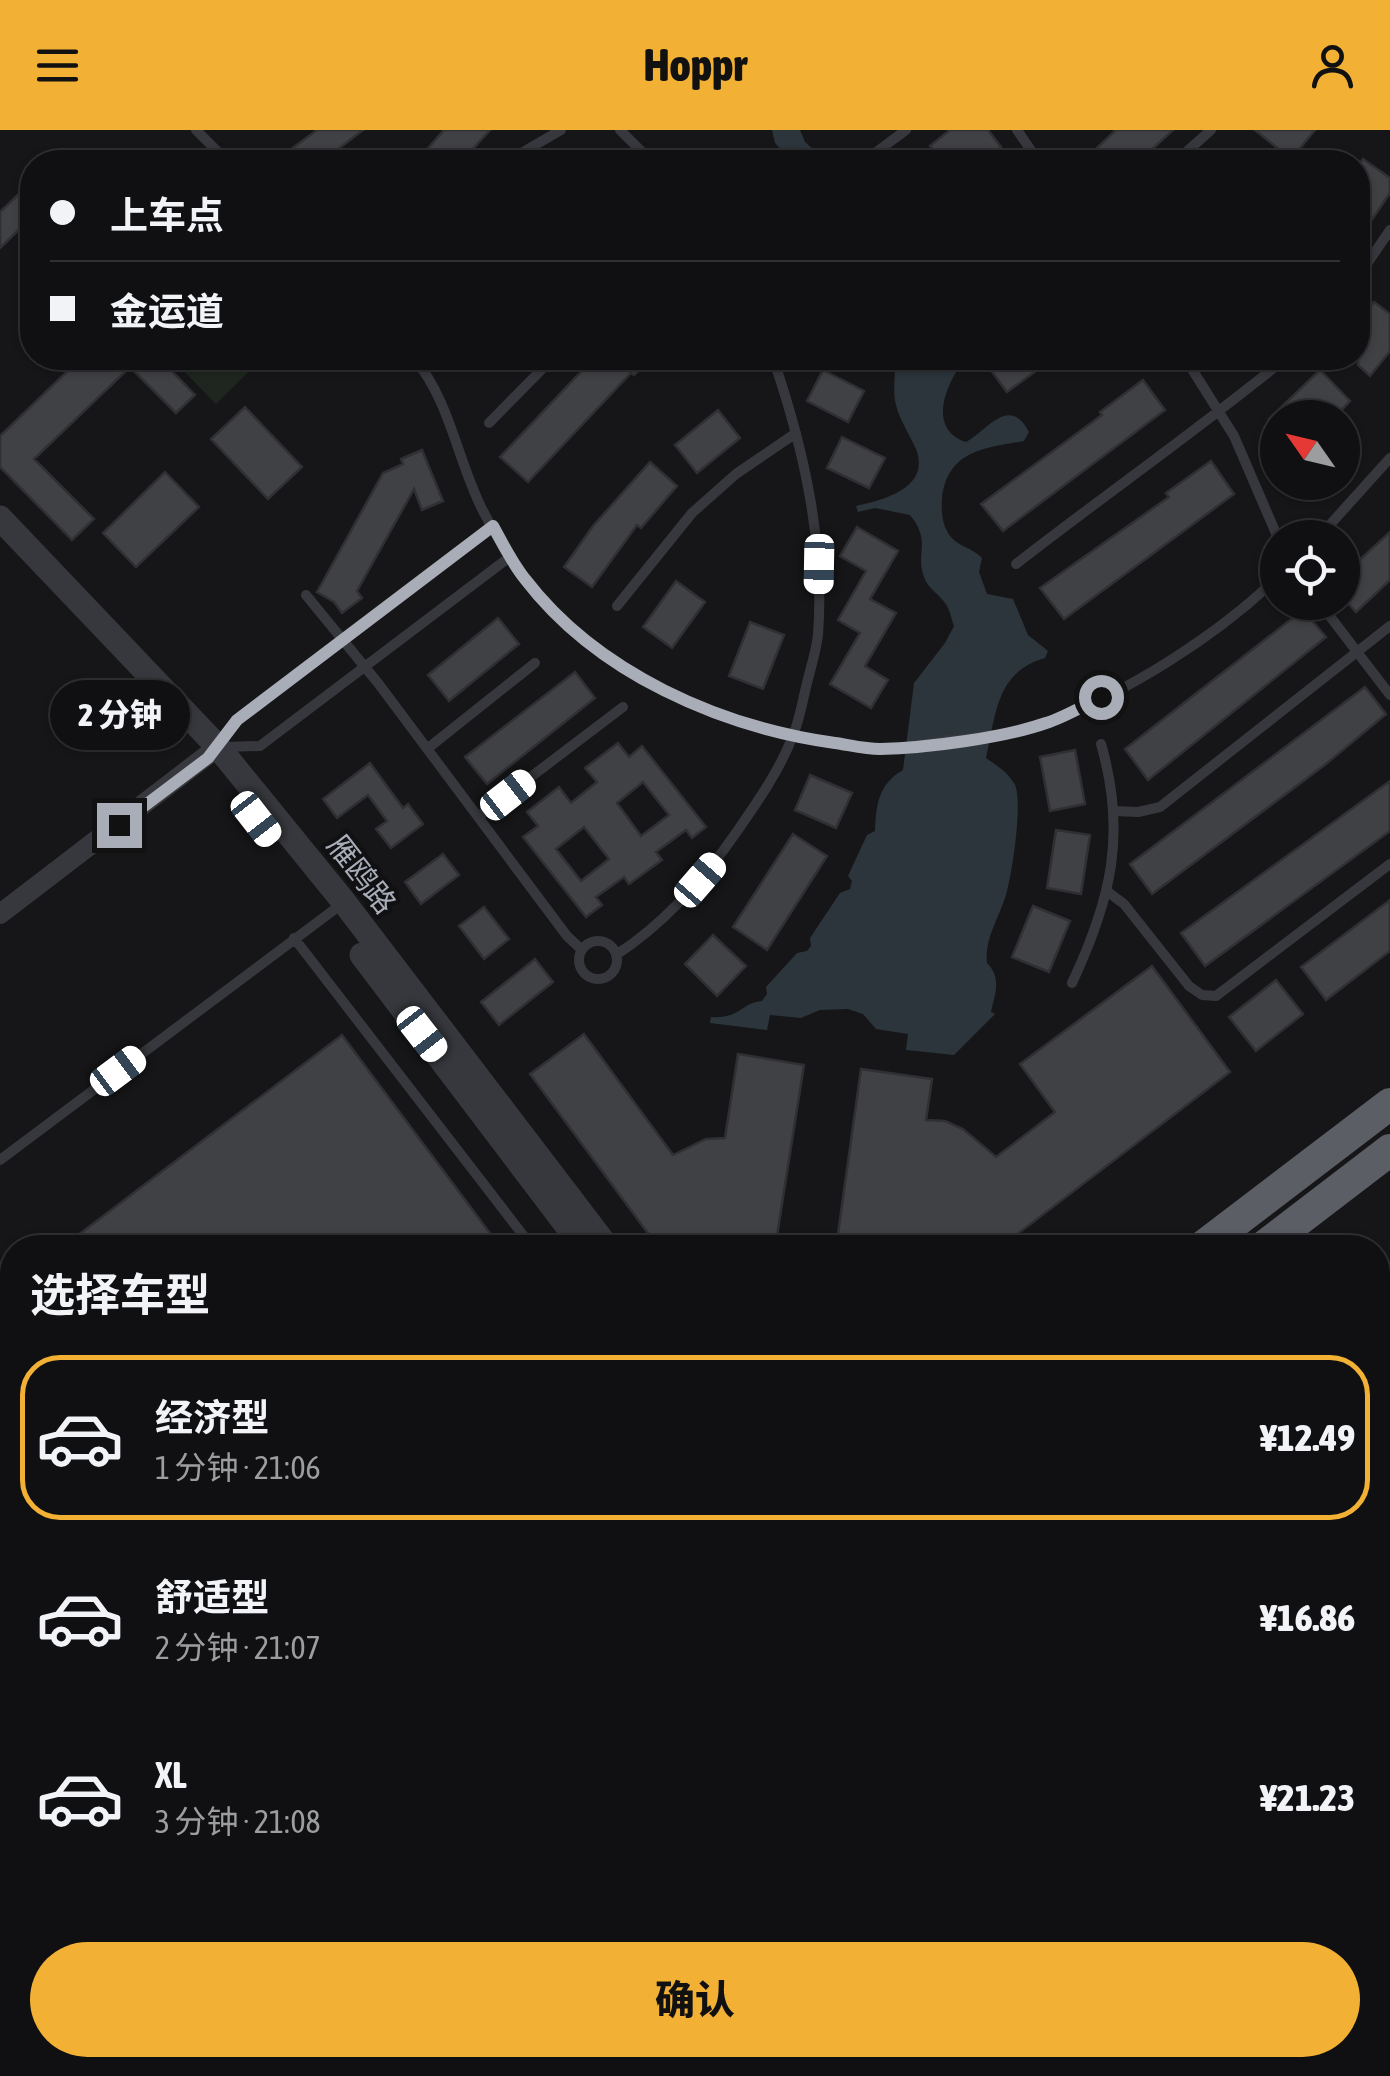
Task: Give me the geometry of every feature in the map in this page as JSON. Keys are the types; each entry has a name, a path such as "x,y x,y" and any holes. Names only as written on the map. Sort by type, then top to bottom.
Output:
{"highway":[{"path":"1218,1235 1390,1104"},
{"path":"1279,1235 1390,1150"}],"street":[{"name":"雁鸥路","path":"0,518 213,752 598,1235"},
{"name":"雁鸥路","path":"0,535 213,752"},
{"path":"0,914 213,752"},
{"name":"雁鸥路","path":"337,907 575,1235"}],"lane":[{"path":"196,130 216,150"},
{"path":"527,150 562,130"},
{"path":"879,150 906,130"},
{"path":"1189,150 1212,130"},
{"path":"1370,259 1390,230"},
{"path":"421,370 444,408 482,508 524,578 562,619 658,687 727,719 793,737 878,749 1002,734 1048,723 1175,658 1260,594"},
{"path":"489,424 541,370"},
{"path":"616,955 608,943 593,941 582,950 579,962 592,978 613,971 616,955 655,926 719,858 760,798 793,737 818,638 819,564 808,483 777,370"},
{"path":"1193,370 1220,412 1270,520"},
{"path":"1016,564 1271,370"},
{"path":"617,606 659,549 692,513 736,474 796,433"},
{"path":"1334,520 1390,458"},
{"path":"213,752 237,720 493,526"},
{"path":"213,752 260,746 511,556"},
{"path":"306,595 567,936 582,950"},
{"path":"1333,620 1390,695"},
{"path":"1115,812 1160,807 1390,626"},
{"path":"427,749 536,663"},
{"path":"478,817 623,707"},
{"path":"1072,983 1108,892 1113,862 1115,812 1101,744"},
{"path":"1108,892 1124,904 1189,986 1202,995 1216,996 1390,864"},
{"path":"0,1160 337,907"},
{"path":"294,938 523,1235"}],"shaded area":[{"path":"772,130 800,130 814,150 781,150"},
{"path":"183,370 251,370 216,404"},
{"path":"895,370 958,370 943,408 947,428 954,436 966,442 1006,416 1014,416 1029,432 1024,441 982,449 960,461 946,482 942,498 942,513 950,536 982,558 979,572 987,594 1013,599 1028,635 1048,651 1045,658 1017,673 1007,684 993,726 986,758 1015,785 1016,839 1006,895 987,954 996,980 991,1012 995,1014 954,1055 906,1050 908,1034 876,1029 863,1014 848,1009 820,1010 801,1018 770,1015 767,1030 710,1023 711,1017 729,1016 762,1001 766,987 797,953 807,951 810,938 840,893 850,889 852,881 848,876 867,835 875,831 880,796 888,782 903,770 914,683 954,626 947,605 924,577 922,540 910,515 875,508 858,512 856,506 891,496 917,474 916,449 895,399"}],"building":[{"path":"317,130 363,130 337,150 290,150"},
{"path":"444,130 490,130 472,150 426,150"},
{"path":"950,130 988,130 1001,147 933,150 930,146"},
{"path":"1116,130 1173,130 1151,150 1095,150"},
{"path":"1255,130 1315,130 1298,150 1280,150"},
{"path":"1370,164 1390,178 1390,193 1370,222"},
{"path":"20,193 20,229 0,248 0,212"},
{"path":"1374,302 1390,314 1390,351 1370,376 1363,370 1370,370 1370,307"},
{"path":"69,370 127,370 34,459 94,519 72,540 0,467 0,436"},
{"path":"133,370 171,370 195,395 176,413"},
{"path":"583,370 639,370 631,373 528,482 500,457"},
{"path":"823,370 864,391 848,422 807,401"},
{"path":"991,370 1037,370 1007,392"},
{"path":"1320,370 1349,400 1289,400"},
{"path":"1143,380 1165,410 1003,531 981,504"},
{"path":"245,407 302,467 268,499 211,439"},
{"path":"718,410 740,438 697,473 675,445"},
{"path":"842,437 885,458 869,488 827,468"},
{"path":"422,450 443,501 422,510 414,489 357,591 362,598 342,613 334,602 317,592 383,473"},
{"path":"1211,461 1234,494 1064,619 1040,588 1169,497 1166,493"},
{"path":"650,462 677,486 641,528 637,525 592,587 564,567 593,526"},
{"path":"165,472 199,507 136,567 103,533"},
{"path":"857,527 898,551 870,599 896,613 865,666 888,680 871,708 830,684 860,633 838,620 866,571 840,556"},
{"path":"1390,532 1390,580 1360,608 1360,560"},
{"path":"676,581 705,602 672,648 643,627"},
{"path":"498,618 519,644 449,701 428,675"},
{"path":"1290,620 1312,620 1326,637 1148,780 1125,749"},
{"path":"750,622 784,635 763,689 729,676"},
{"path":"575,672 595,698 487,784 465,757"},
{"path":"1365,687 1386,714 1326,764 1152,894 1130,864"},
{"path":"618,743 629,757 642,746 706,827 692,838 686,830 656,852 662,860 629,884 624,877 596,897 602,905 586,917 523,837 538,826 527,812 559,787 571,803 597,782 585,768","holes":["643,782 669,815 641,836 617,803","584,827 609,859 581,881 556,849"]},
{"path":"1075,750 1085,804 1050,811 1040,757"},
{"path":"370,763 403,808 408,804 423,824 391,848 376,829 387,821 368,795 337,818 323,799"},
{"path":"810,775 852,793 836,828 795,810"},
{"path":"1390,781 1390,831 1205,966 1181,933"},
{"path":"1056,830 1090,835 1081,894 1047,888"},
{"path":"793,834 827,856 767,950 733,927"},
{"path":"443,854 459,875 421,904 405,882"},
{"path":"1390,900 1390,951 1326,1000 1301,967"},
{"path":"1033,906 1070,921 1049,972 1012,957"},
{"path":"484,907 509,939 484,959 459,926"},
{"path":"713,935 746,966 717,996 685,964"},
{"path":"535,959 553,982 499,1025 481,1002"},
{"path":"1152,966 1230,1072 1016,1235 838,1235 861,1069 932,1079 926,1120 945,1121 963,1129 996,1157 1055,1112 1020,1064"},
{"path":"1276,980 1303,1014 1256,1051 1229,1017"},
{"path":"584,1034 673,1155 706,1139 725,1138 738,1054 804,1065 777,1235 649,1235 530,1074"},
{"path":"342,1035 491,1235 78,1235"}],"route":[{"path":"119,825 208,758 237,720 493,526 524,578 562,619 658,687 727,719 793,737 878,749 1002,734 1048,723 1101,697"}]}
